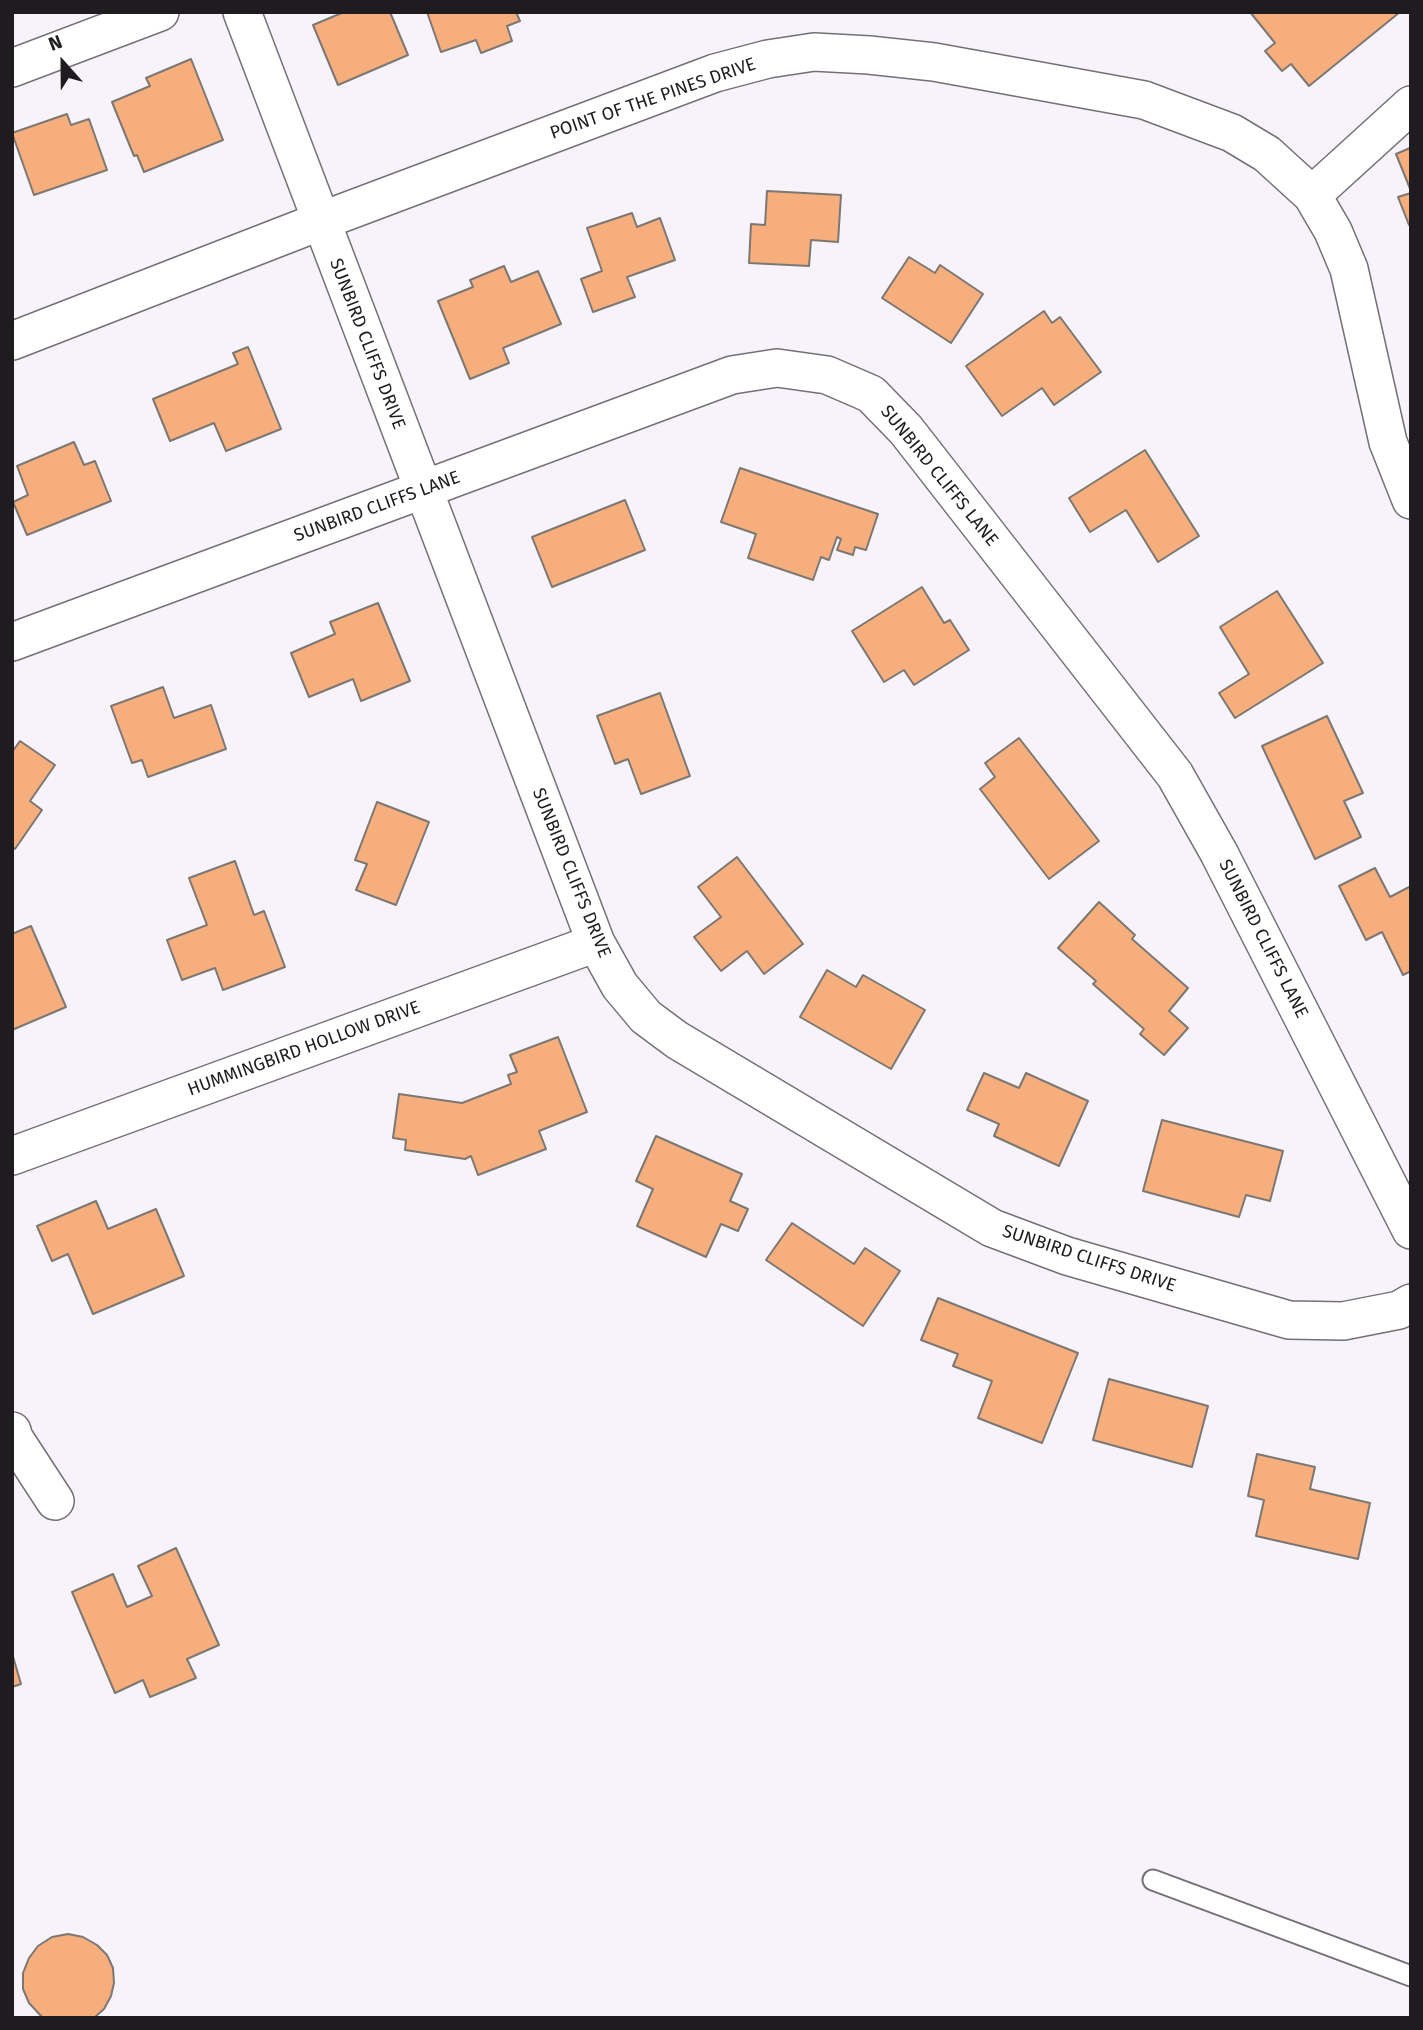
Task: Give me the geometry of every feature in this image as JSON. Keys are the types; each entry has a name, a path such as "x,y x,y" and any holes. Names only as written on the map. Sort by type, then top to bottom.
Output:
{"street":[{"path":"12,68 160,12"},
{"name":"SUNBIRD CLIFFS DRIVE","path":"242,12 596,943 621,986 646,1017 677,1040 992,1228 1067,1256 1289,1320 1343,1321 1399,1310 1411,1303"},
{"name":"POINT OF THE PINES DRIVE","path":"12,341 321,221 715,74 768,59 814,52 934,62 1144,100 1232,133 1267,154 1311,195 1333,231 1349,269 1388,442 1411,500"},
{"path":"1311,195 1411,105"},
{"name":"SUNBIRD CLIFFS LANE","path":"12,642 732,375 777,368 827,375 871,394 906,430 1175,775 1225,865 1411,1230"},
{"name":"HUMMINGBIRD HOLLOW DRIVE","path":"12,1156 596,943"},
{"path":"12,1431 55,1501"}],"lane":[{"path":"1153,1880 1411,1976"}],"building":[{"path":"344,12 390,12 408,55 338,85 313,25"},
{"path":"427,12 516,12 520,21 507,26 512,41 481,53 476,40 441,52"},
{"path":"1250,12 1400,12 1309,86 1291,64 1282,71 1265,51 1275,43"},
{"path":"191,59 223,140 144,172 137,155 134,156 112,102 150,86 146,78"},
{"path":"67,114 71,125 89,119 107,170 34,195 12,133"},
{"path":"1411,149 1411,191 1396,154"},
{"path":"767,191 841,195 838,242 811,240 809,266 749,263 751,224 765,225"},
{"path":"1411,193 1411,225 1409,225 1398,197"},
{"path":"632,213 637,227 660,218 675,260 627,277 635,297 593,312 581,279 602,271 587,228"},
{"path":"909,257 935,273 940,265 983,294 951,343 882,298"},
{"path":"504,266 511,282 538,271 561,324 503,348 509,363 470,379 438,301 473,287 470,280"},
{"path":"1044,311 1052,323 1060,317 1101,372 1054,405 1042,388 1002,416 966,366"},
{"path":"248,347 281,429 226,451 214,423 170,441 153,399 238,364 233,353"},
{"path":"74,442 84,465 95,461 111,501 27,535 13,502 28,495 17,466"},
{"path":"1145,450 1199,536 1158,562 1126,510 1090,532 1069,498"},
{"path":"740,468 878,514 866,550 855,547 853,555 837,550 841,539 837,537 829,560 821,557 813,580 748,558 756,534 721,522"},
{"path":"625,500 645,550 552,587 532,537"},
{"path":"922,587 944,623 950,620 969,650 914,685 904,670 884,682 852,631"},
{"path":"1277,591 1323,663 1235,718 1219,693 1249,674 1220,627"},
{"path":"378,603 410,681 361,701 353,679 309,697 291,653 335,634 330,622"},
{"path":"163,687 174,718 211,705 226,749 148,777 142,760 132,763 111,706"},
{"path":"660,693 690,776 641,794 628,759 615,764 597,716"},
{"path":"1327,716 1363,793 1344,801 1361,837 1315,859 1262,746"},
{"path":"1019,738 1099,841 1049,879 980,789 995,777 985,763"},
{"path":"20,741 55,765 30,801 42,810 15,849 12,847 12,752"},
{"path":"377,802 429,822 396,905 356,890 367,864 355,860"},
{"path":"737,857 803,944 764,974 747,951 721,971 694,937 721,917 698,887"},
{"path":"235,861 254,915 264,911 285,967 223,990 215,968 182,980 167,940 207,925 189,878"},
{"path":"1375,868 1390,897 1411,886 1411,971 1403,975 1382,932 1366,940 1339,886"},
{"path":"1099,902 1135,935 1132,939 1188,988 1169,1011 1188,1028 1164,1055 1140,1034 1144,1029 1093,984 1096,981 1058,948"},
{"path":"31,926 66,1007 12,1030 12,934"},
{"path":"827,970 856,987 863,975 925,1010 891,1069 800,1017"},
{"path":"558,1037 587,1112 539,1131 546,1149 478,1175 471,1156 465,1159 405,1150 406,1140 393,1138 399,1094 462,1103 511,1084 508,1075 517,1072 510,1055"},
{"path":"984,1073 1019,1088 1026,1073 1088,1101 1059,1166 994,1136 999,1124 967,1110"},
{"path":"1162,1120 1283,1151 1270,1201 1246,1195 1239,1217 1143,1191"},
{"path":"656,1136 742,1174 730,1201 748,1209 738,1231 721,1224 706,1257 637,1226 653,1189 636,1181"},
{"path":"96,1201 108,1229 156,1209 184,1276 93,1314 68,1254 52,1261 37,1226"},
{"path":"792,1223 854,1264 865,1248 900,1271 863,1326 766,1260"},
{"path":"938,1298 1078,1353 1042,1443 978,1418 992,1381 953,1366 958,1354 921,1340"},
{"path":"1109,1379 1208,1406 1192,1467 1093,1440"},
{"path":"1257,1454 1315,1467 1310,1489 1370,1503 1358,1559 1256,1536 1264,1500 1248,1496"},
{"path":"176,1548 219,1645 187,1659 196,1678 150,1697 143,1680 115,1693 72,1592 113,1574 127,1607 152,1596 138,1566"},
{"path":"12,1653 21,1684 12,1687"},
{"path":"68,1934 83,1937 97,1945 107,1955 113,1968 111,1996 104,2009 94,2018 43,2018 29,2003 23,1989 23,1973 38,1946 52,1937"}]}
